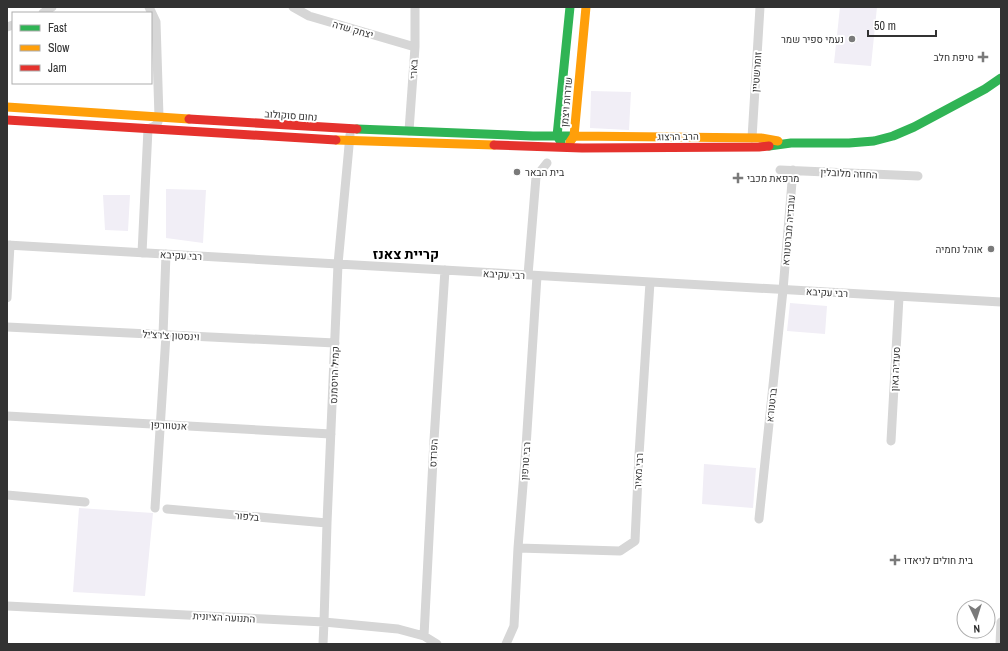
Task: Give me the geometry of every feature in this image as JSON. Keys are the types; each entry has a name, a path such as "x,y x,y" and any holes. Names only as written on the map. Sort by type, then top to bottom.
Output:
{"main road":[{"name":"שדרות ויצמן","path":"570,7 557,136 565,148 574,136 586,7"},
{"name":"הרב הרצוג","path":"565,148 759,147 791,143 849,143 874,141 914,128 985,89 1001,78"},
{"name":"נחום סוקולוב","path":"7,107 350,129 533,136 574,136"},
{"path":"533,136 544,131 548,127 559,107"},
{"path":"576,111 584,127 589,131 602,136"},
{"path":"7,120 350,141 565,148"},
{"name":"הרב הרצוג","path":"574,136 761,138 791,143"}],"street":[{"name":"יצחק שדה","path":"292,7 309,16 415,47"},
{"name":"בארי","path":"410,131 415,47 415,7"},
{"name":"זומרשטיין","path":"752,138 760,7"},
{"path":"142,253 148,129 155,127 159,117 156,22 152,13"},
{"name":"קמיל הויסמנס","path":"323,644 338,264 350,129"},
{"name":"רבי טרפון","path":"506,644 514,626 518,548 526,447 536,177 547,163"},
{"name":"החוזה מלובלין","path":"780,170 918,176"},
{"name":"עובדיה מברטנורא","path":"783,290 793,170"},
{"path":"7,298 9,245"},
{"name":"רבי עקיבא","path":"9,245 1001,302"},
{"path":"155,508 165,335 166,254"},
{"name":"הפרדס","path":"424,636 434,440 445,270"},
{"name":"רבי מאיר","path":"518,548 620,551 635,541 650,282"},
{"name":"ברטנורא","path":"759,519 783,290"},
{"name":"סעדיה גאון","path":"891,441 899,297"},
{"name":"וינסטון צ'רצ'יל","path":"7,327 335,343"},
{"name":"אנטוורפן","path":"7,416 331,434"},
{"path":"7,495 85,502"},
{"name":"בלפור","path":"167,509 327,523"},
{"name":"התנועה הציונית","path":"7,606 324,622 398,629 424,636 437,644"},
{"path":"1000,644 1001,622"}],"shaded area":[{"path":"840,7 877,7 871,66 834,63"},
{"path":"591,91 631,92 629,130 590,128"},
{"path":"166,189 206,190 203,243 166,238"},
{"path":"103,195 130,195 128,231 105,230"},
{"path":"790,303 827,306 825,334 787,331"},
{"path":"704,464 756,468 753,508 702,504"},
{"path":"79,508 153,513 145,596 73,592"}],"traffic: fast":[{"path":"561,142 557,136 570,7"},
{"path":"769,146 791,143 849,143 874,141 893,136 914,127 985,89 1001,78"},
{"path":"357,129 533,136 575,136"}],"traffic: slow":[{"path":"570,142 574,136 586,7"},
{"path":"7,107 189,119"},
{"path":"575,136 761,138 778,141"},
{"path":"336,140 494,145"}],"traffic: jam":[{"path":"189,119 357,129"},
{"path":"7,120 336,140"},
{"path":"494,145 582,148 769,146"}],"place":[{"name":"נעמי ספיר שמר","path":"852,39"},
{"name":"טיפת חלב","path":"983,57"},
{"name":"בית הבאר","path":"517,172"},
{"name":"מרפאת מכבי","path":"738,178"},
{"name":"אוהל נחמיה","path":"991,249"},
{"name":"בית חולים לניאדו","path":"895,560"}],"district":[{"name":"קריית צאנז","path":"406,254"}]}
